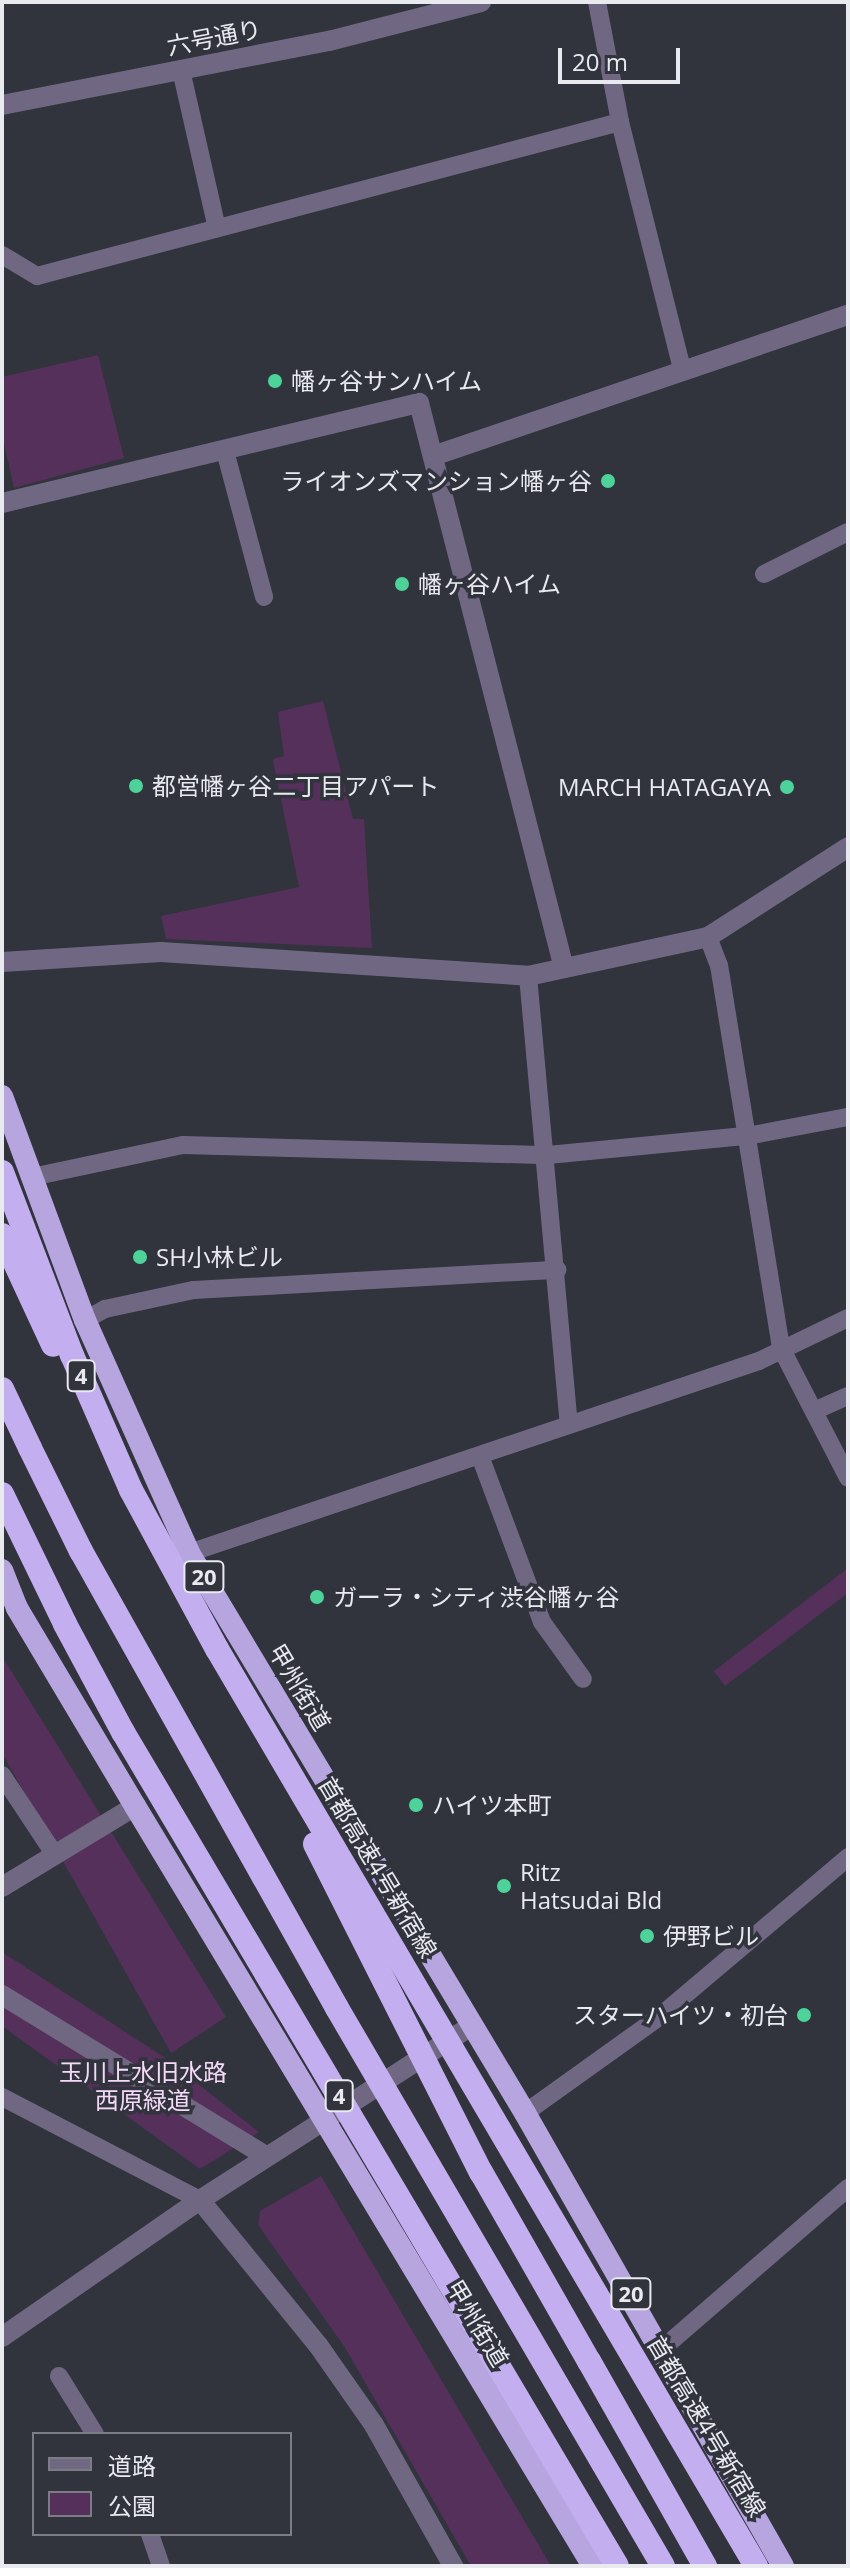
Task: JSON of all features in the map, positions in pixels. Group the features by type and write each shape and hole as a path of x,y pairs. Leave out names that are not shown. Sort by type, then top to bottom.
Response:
{"highway":[{"name":"甲州街道","path":"2,1096 85,1320 189,1553 525,2113 783,2566"},
{"name":"首都高速4号新宿線","path":"2,1172 72,1355 131,1490 217,1649 756,2566"},
{"path":"2,1235 49,1339 131,1490"},
{"path":"2,1389 81,1551 337,2008 663,2566"},
{"name":"4","path":"2,1494 123,1732 617,2566"},
{"name":"甲州街道","path":"2,1570 17,1608 327,2118 593,2566"},
{"path":"217,1649 481,2172 705,2566"}],"street":[{"name":"六号通り","path":"2,105 329,41 481,2"},
{"path":"436,455 848,315"},
{"path":"2,503 419,403 436,455 564,968"},
{"path":"2,962 161,952 528,976 708,937 848,847"},
{"path":"2,1887 135,1806"},
{"path":"2,1995 266,2156"},
{"path":"2,2337 266,2156 471,2026"},
{"path":"200,2200 318,2345 374,2425 453,2566"}],"lane":[{"path":"597,2 620,122 682,369"},
{"path":"181,70 217,228"},
{"path":"2,255 37,276 620,122"},
{"path":"225,451 264,597"},
{"path":"764,574 848,532"},
{"path":"708,937 719,965 781,1348 848,1478"},
{"path":"528,976 548,1155 569,1423"},
{"path":"32,1177 183,1145 548,1155 747,1136 848,1117"},
{"path":"85,1320 105,1309 194,1290 557,1270"},
{"path":"189,1553 211,1541 480,1456 569,1423 759,1361 848,1318"},
{"path":"814,1411 848,1396"},
{"path":"480,1456 542,1622 583,1679"},
{"path":"2,1775 55,1855"},
{"path":"525,2113 659,2017 848,1857"},
{"path":"2,2097 200,2200"},
{"path":"662,2349 848,2188"},
{"path":"59,2376 94,2432"},
{"path":"151,2536 161,2566"}],"green space":[{"path":"98,355 124,458 14,488 2,434 2,377"},
{"path":"323,701 353,819 364,819 372,948 166,939 161,916 299,887 273,759 284,756 278,712"},
{"path":"848,1568 848,1593 725,1686 714,1671"},
{"path":"2,1656 226,2017 171,2053 2,1753"},
{"name":"玉川上水旧水路 西原緑道","path":"2,1952 164,2057 259,2132 200,2169 2,2026"},
{"path":"321,2176 551,2566 471,2566 344,2346 258,2225 260,2211"}],"place":[{"name":"幡ヶ谷サンハイム","path":"275,381"},
{"name":"ライオンズマンション幡ヶ谷","path":"608,481"},
{"name":"幡ヶ谷ハイム","path":"402,584"},
{"name":"都営幡ヶ谷二丁目アパート","path":"136,786"},
{"name":"MARCH HATAGAYA","path":"787,787"},
{"name":"SH小林ビル","path":"140,1257"},
{"name":"ガーラ・シティ渋谷幡ヶ谷","path":"317,1597"},
{"name":"ハイツ本町","path":"416,1805"},
{"name":"Ritz Hatsudai Bld","path":"504,1886"},
{"name":"伊野ビル","path":"647,1936"},
{"name":"スターハイツ・初台","path":"804,2015"}]}
